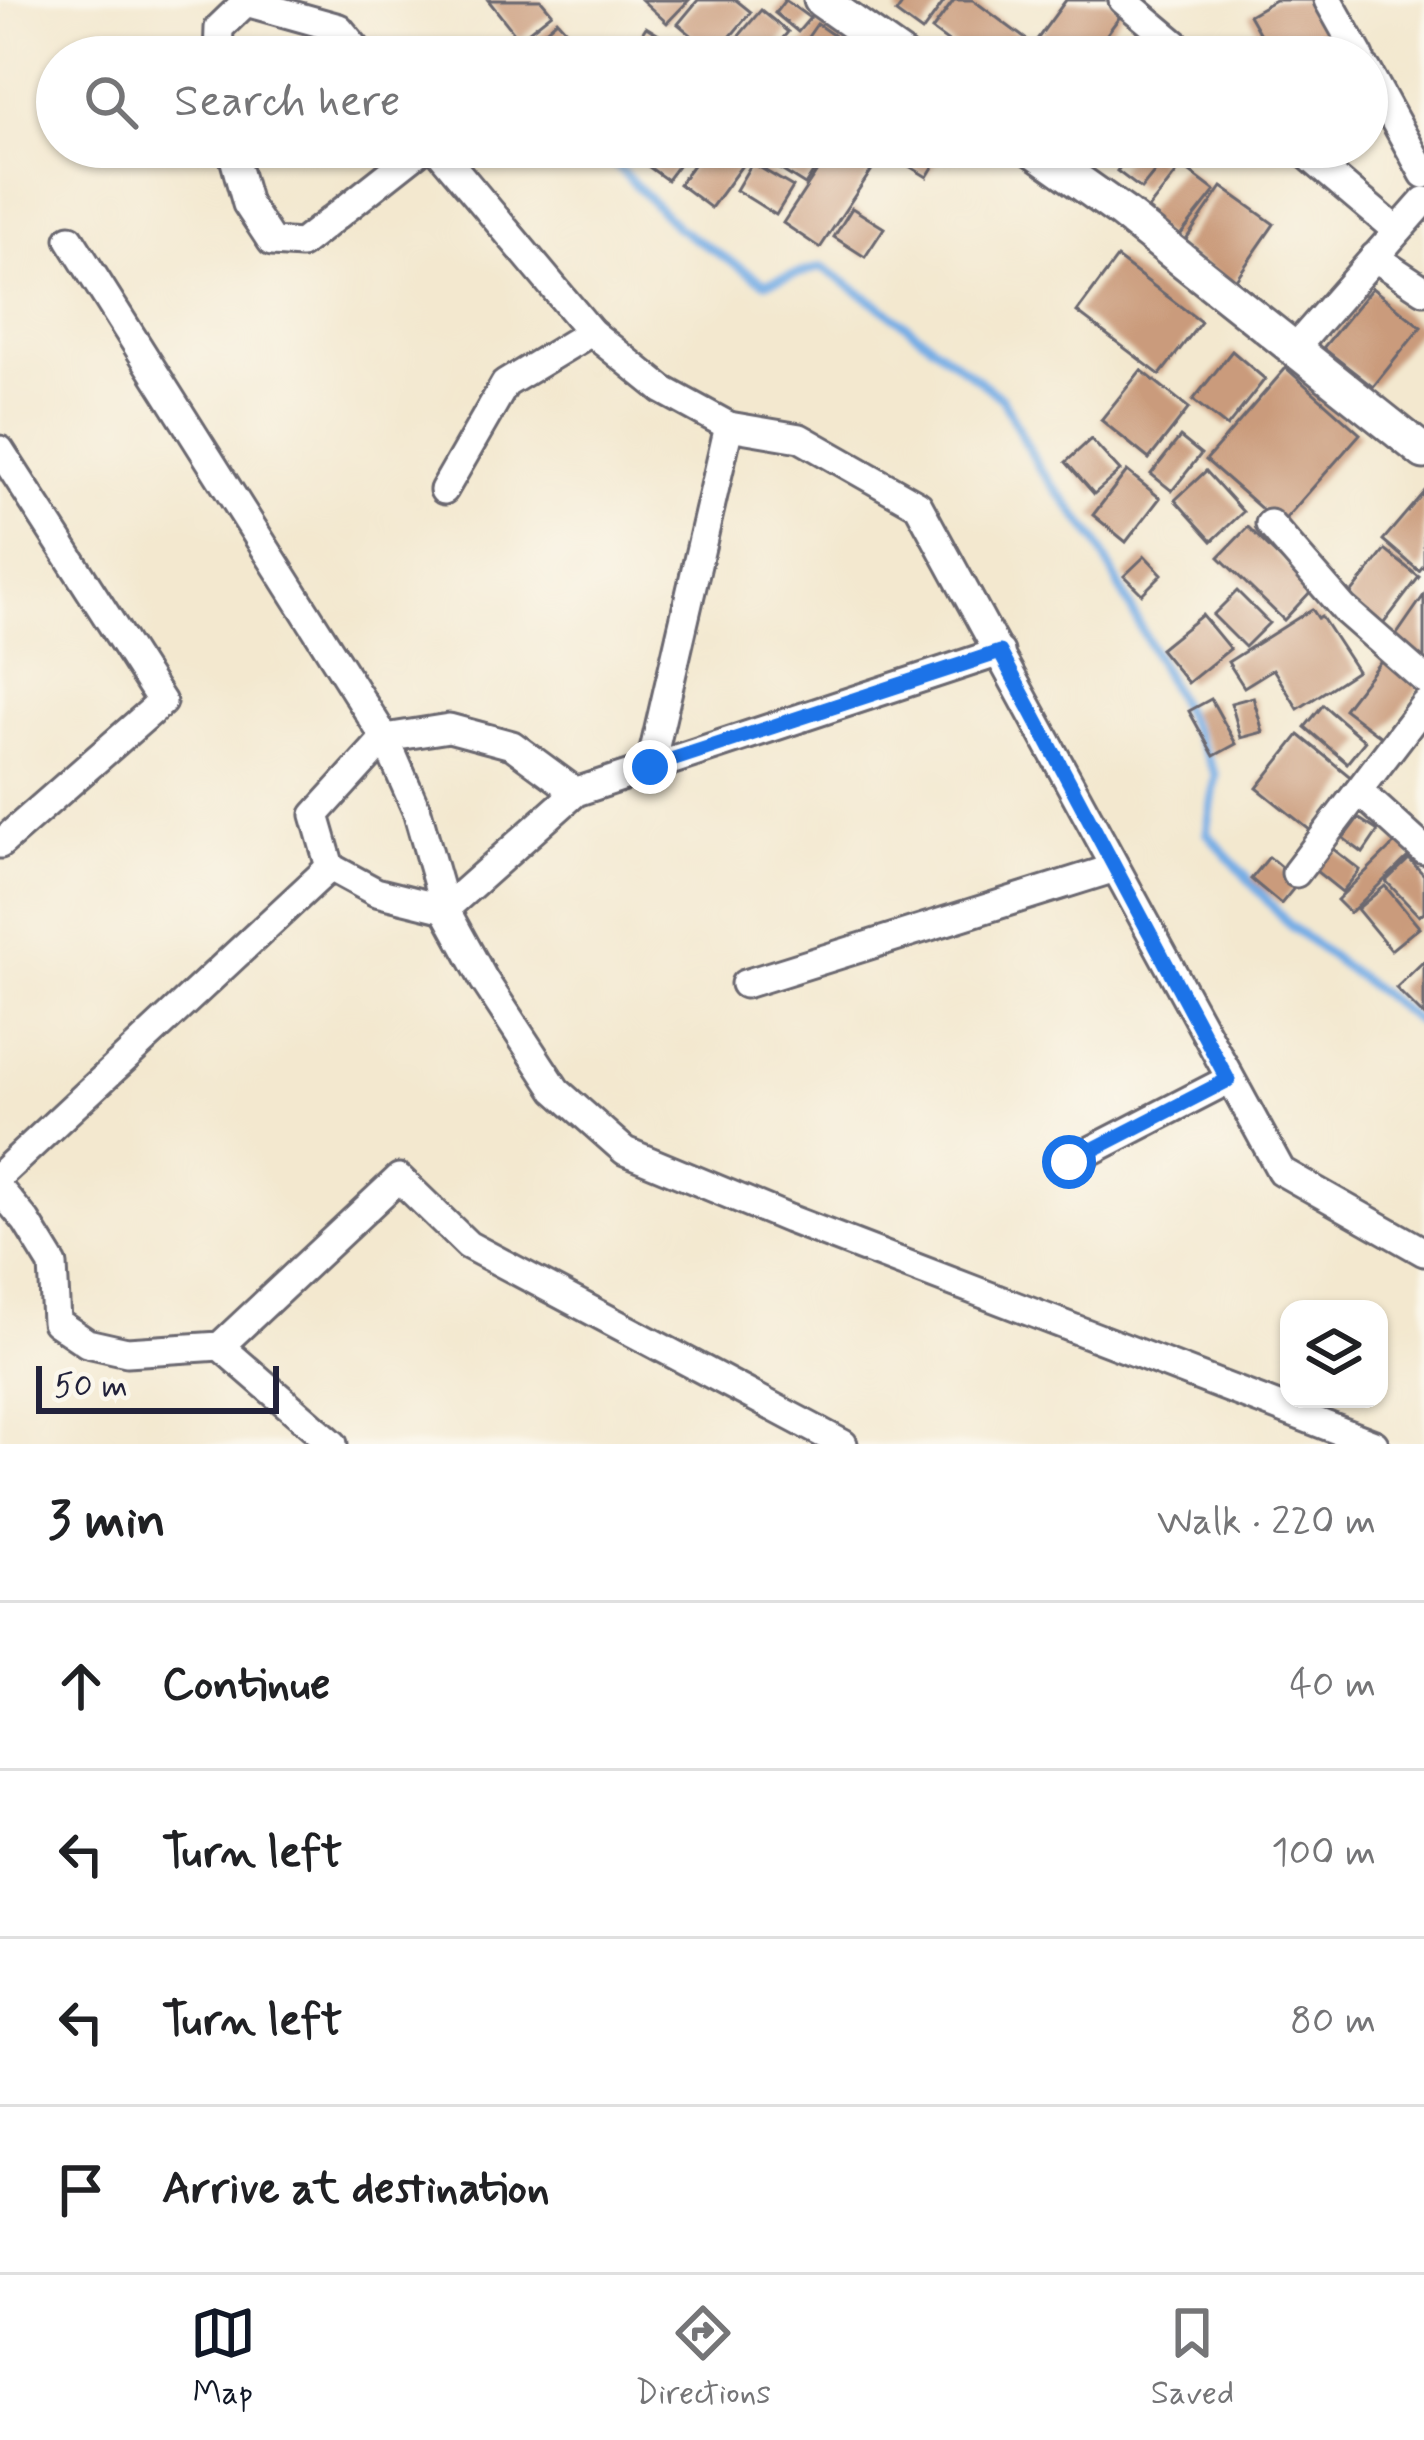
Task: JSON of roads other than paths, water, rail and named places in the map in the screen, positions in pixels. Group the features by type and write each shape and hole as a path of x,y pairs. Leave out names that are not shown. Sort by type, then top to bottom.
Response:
{"street":[{"path":"820,0 872,36"},
{"path":"1123,0 1166,36"},
{"path":"1328,0 1348,36"},
{"path":"219,36 219,28 246,2 339,28 346,36"},
{"path":"1388,109 1424,175"},
{"path":"237,168 247,204 272,242 301,244 397,168"},
{"path":"453,168 590,332 663,390 729,426 800,438 918,505 1281,1171 1424,1252"},
{"path":"1060,168 1424,452"},
{"path":"1323,168 1397,231"},
{"path":"1294,348 1424,201"},
{"path":"70,238 385,737 417,812 445,909 484,980 556,1090 626,1151 789,1219 1374,1444"},
{"path":"1374,257 1424,290"},
{"path":"444,490 505,384 590,332"},
{"path":"650,767 729,426"},
{"path":"0,450 162,702 0,844"},
{"path":"1270,524 1344,609 1424,679"},
{"path":"445,909 576,792 1000,652"},
{"path":"1296,873 1424,705"},
{"path":"445,909 376,892 330,867 315,815 385,737 449,728 512,746 576,792"},
{"path":"1359,790 1424,850"},
{"path":"0,1174 330,867"},
{"path":"745,984 1115,868"},
{"path":"1069,1162 1228,1080"},
{"path":"0,1190 53,1265 56,1322 87,1343 127,1352 220,1346 400,1178 468,1245 843,1444"},
{"path":"220,1346 333,1444"}],"waterway":[{"path":"619,168 678,228 765,283 822,267 1002,398 1039,468 1096,540 1216,775 1207,833 1289,925 1424,1026"}]}
